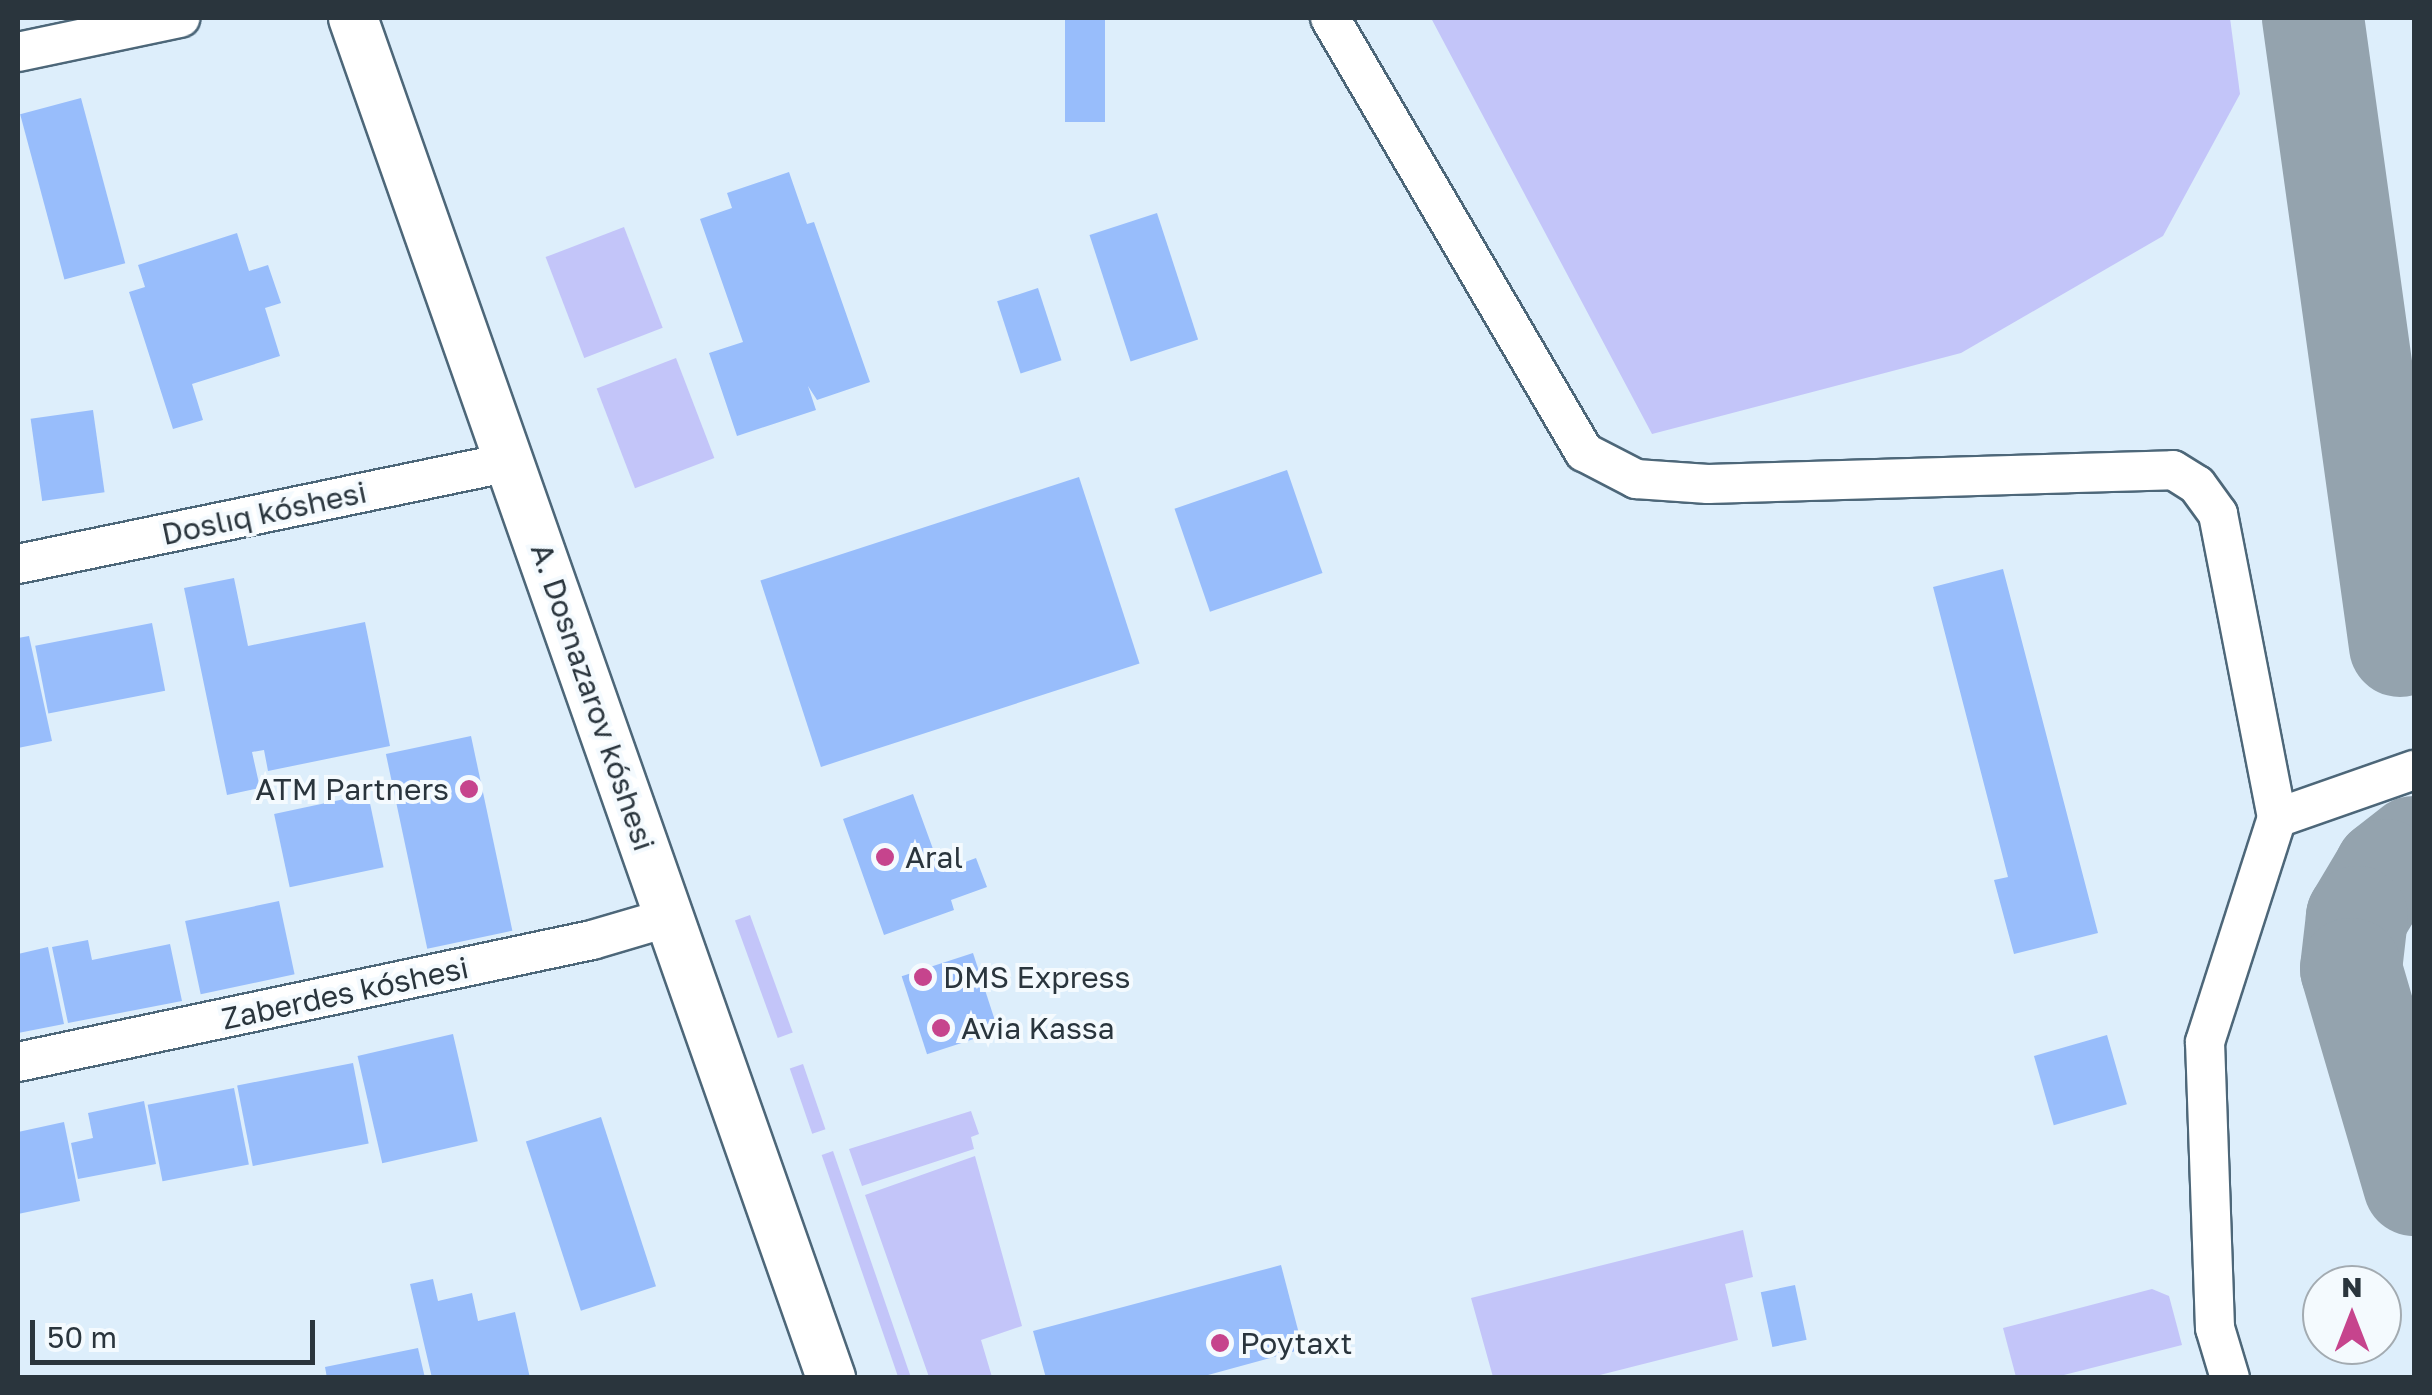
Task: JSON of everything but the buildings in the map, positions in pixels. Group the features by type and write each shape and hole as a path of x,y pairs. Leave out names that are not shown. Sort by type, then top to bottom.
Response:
{"main road":[{"name":"A. Dosnazarov kóshesi","path":"353,18 831,1378"}],"street":[{"path":"18,52 180,18"},
{"path":"1330,18 1584,452 1636,479 1708,484 2173,470 2197,485 2218,514 2277,818 2205,1042 2215,1328 2230,1378"},
{"name":"Doslıq kóshesi","path":"18,564 510,462"},
{"path":"2277,818 2414,770"},
{"name":"Zaberdes kóshesi","path":"18,1062 592,940 670,917"}],"shaded area":[{"path":"1431,18 2230,18 2240,94 2163,236 1961,353 1652,434"},
{"path":"624,227 663,328 584,358 546,257"},
{"path":"676,358 714,458 635,488 597,388"},
{"path":"750,915 793,1032 778,1038 735,920"},
{"path":"803,1064 825,1129 812,1134 790,1069"},
{"path":"971,1111 979,1134 971,1137 974,1149 862,1186 849,1149"},
{"path":"833,1151 911,1378 898,1378 822,1155"},
{"path":"975,1156 1022,1326 981,1340 992,1377 929,1377 865,1195"},
{"path":"1743,1230 1753,1277 1725,1284 1738,1340 1592,1377 1493,1377 1471,1298"},
{"path":"2152,1289 2169,1296 2182,1345 2056,1377 2016,1377 2003,1328"}],"taxiway":[{"path":"2313,18 2400,646"},
{"path":"2414,847 2385,870 2357,917 2351,969 2414,1185"}],"place":[{"name":"ATM Partners","path":"469,789"},
{"name":"Aral","path":"885,857"},
{"name":"DMS Express","path":"923,977"},
{"name":"Avia Kassa","path":"941,1028"},
{"name":"Poytaxt","path":"1220,1343"}]}
